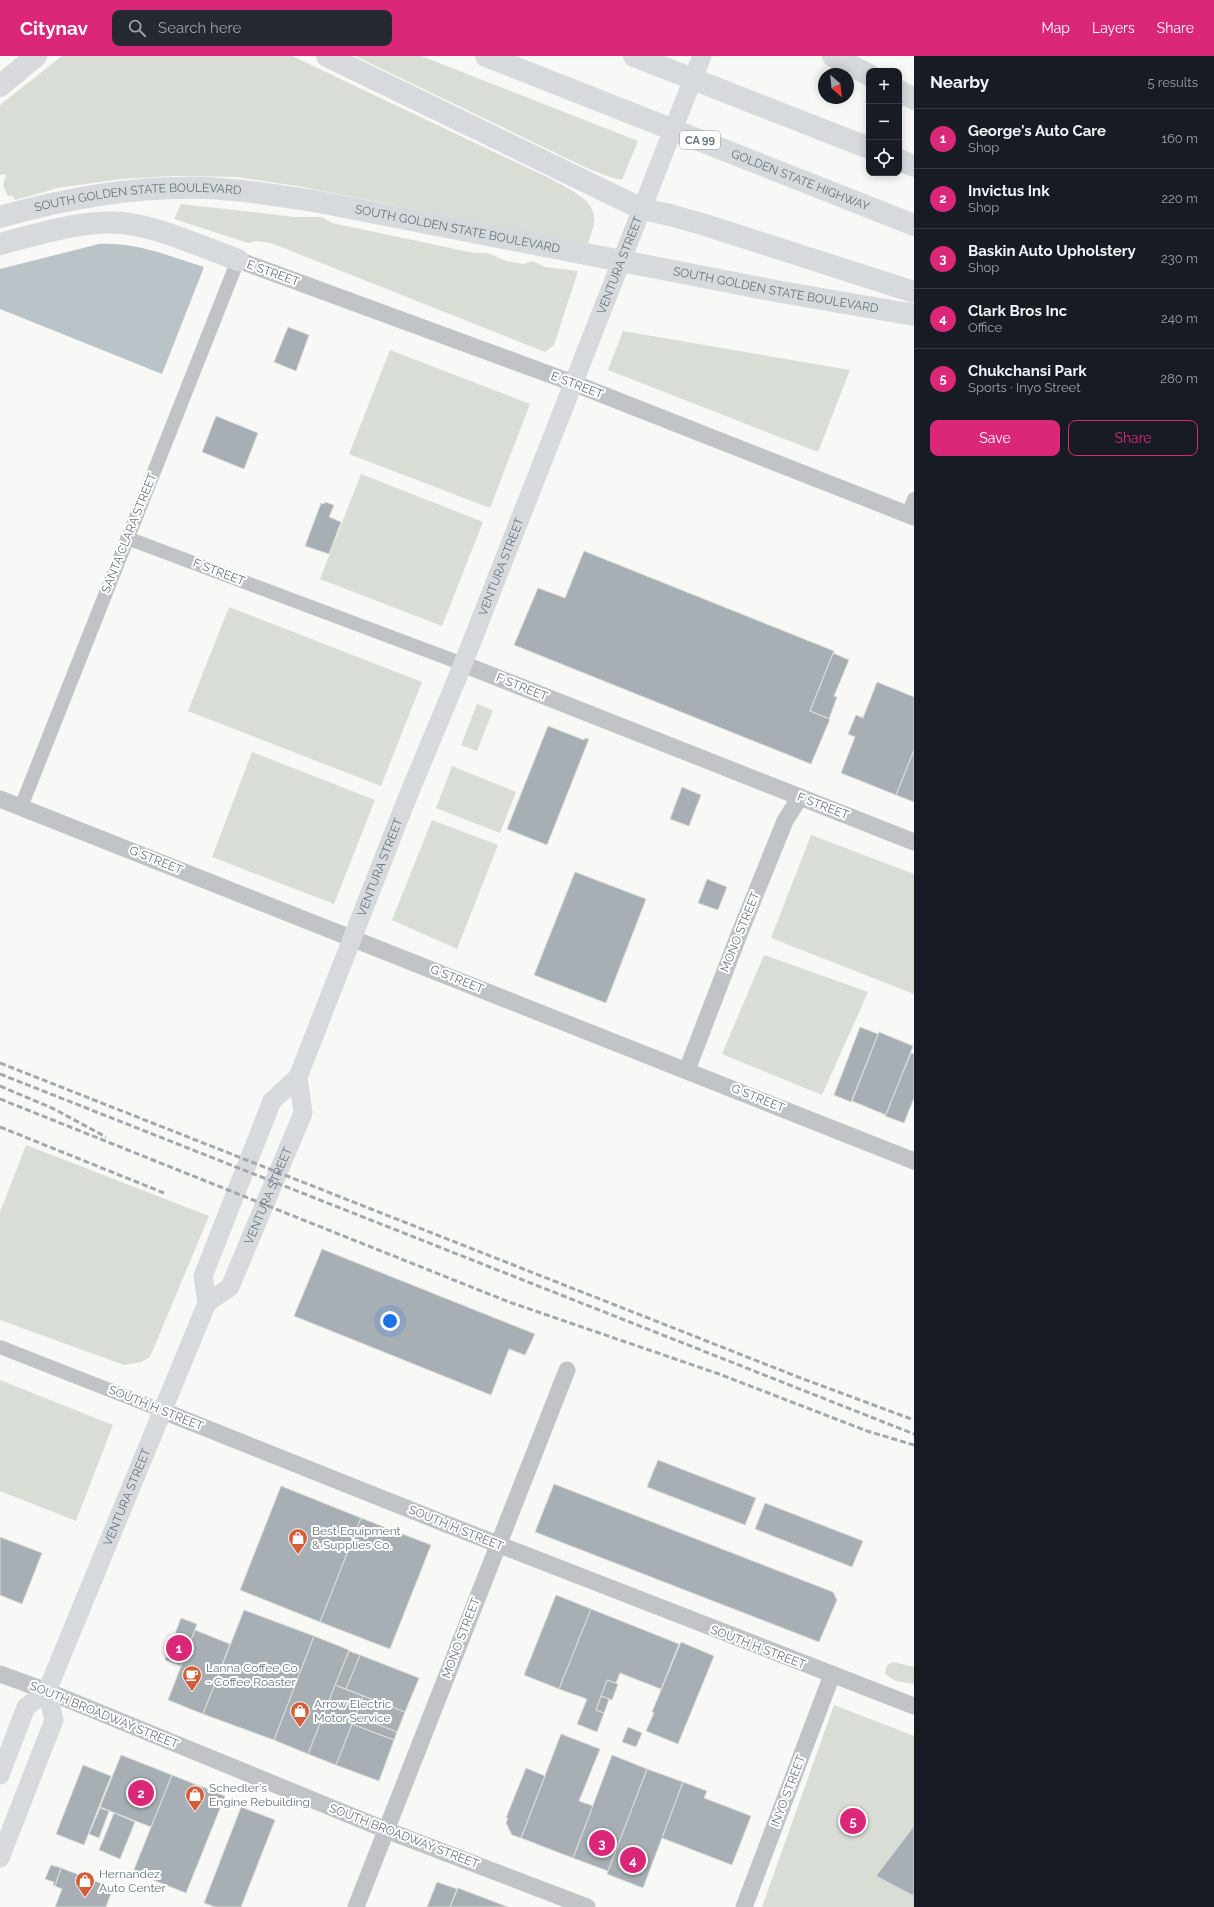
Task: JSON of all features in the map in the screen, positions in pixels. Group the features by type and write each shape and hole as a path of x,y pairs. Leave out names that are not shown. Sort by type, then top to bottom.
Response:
{"highway":[{"path":"0,86 36,56"},
{"path":"327,56 642,209 702,224 914,292"},
{"name":"GOLDEN STATE HIGHWAY","path":"486,56 914,225"},
{"path":"634,56 866,147"},
{"path":"832,56 866,73"},
{"path":"902,93 914,99"},
{"path":"902,161 914,166"},
{"name":"SOUTH GOLDEN STATE BOULEVARD","path":"0,218 69,199 119,192 162,188 199,188 259,193 314,201 773,291 914,315"},
{"path":"0,244 69,227 100,223 123,223 167,234 238,260"}],"main road":[{"name":"VENTURA STREET","path":"47,1691 207,1303 203,1276 272,1101 298,1077 406,801 463,664 604,302 702,56"},
{"name":"VENTURA STREET","path":"207,1303 230,1287 303,1113 298,1077"},
{"path":"0,1775 26,1707 47,1691 54,1720 0,1858"}],"street":[{"name":"E STREET","path":"238,260 573,383 911,516"},
{"name":"SANTA CLARA STREET","path":"21,807 238,260"},
{"path":"911,516 914,499"},
{"name":"F STREET","path":"127,538 463,664 914,842"},
{"name":"MONO STREET","path":"687,1070 740,932 785,821 800,797"},
{"name":"G STREET","path":"0,799 914,1160"},
{"name":"SOUTH H STREET","path":"0,1347 498,1545 832,1676 914,1706"},
{"name":"MONO STREET","path":"356,1907 567,1370"},
{"name":"SOUTH BROADWAY STREET","path":"0,1674 47,1691 386,1830 587,1907"},
{"name":"INYO STREET","path":"744,1907 832,1676"}],"shaded area":[{"path":"62,56 292,56 553,180 573,191 586,201 594,214 594,225 588,244 303,187 237,177 175,176 121,179 58,188 15,200 13,196 8,196 3,186 6,174 0,175 0,105"},
{"path":"355,56 421,56 638,141 622,180 610,177 589,169"},
{"path":"181,204 295,217 322,217 332,223 474,253 488,253 506,261 523,264 533,261 545,267 578,271 554,345 545,352 271,243 256,241 248,243 174,219"},
{"path":"99,244 139,247 204,267 162,374 0,309 0,269"},
{"path":"623,331 850,370 818,452 608,370"},
{"path":"390,350 530,404 490,508 349,454"},
{"path":"361,474 483,522 442,626 320,579"},
{"path":"229,607 422,682 381,786 188,711"},
{"path":"477,704 493,710 477,751 461,745"},
{"path":"252,752 375,800 334,904 212,857"},
{"path":"452,766 516,792 500,833 436,808"},
{"path":"432,820 498,845 457,949 392,920"},
{"path":"811,835 914,874 914,994 771,938"},
{"path":"764,955 868,992 822,1095 722,1054"},
{"path":"26,1145 209,1216 150,1357 141,1362 124,1365 0,1320 0,1212"},
{"path":"0,1380 113,1425 76,1521 0,1491"},
{"path":"893,1662 914,1667 914,1684 896,1681 885,1674 887,1665"},
{"path":"834,1705 914,1736 914,1907 762,1907"}],"building":[{"path":"288,327 309,335 296,371 274,362"},
{"path":"216,416 258,433 244,469 202,452"},
{"path":"325,502 334,505 329,517 341,522 329,554 305,546 321,503 324,504"},
{"path":"584,551 834,651 810,711 830,719 811,764 514,645 538,588 565,598"},
{"path":"833,653 849,660 834,696 837,697 829,719 810,711"},
{"path":"877,682 914,697 914,750 896,795 841,773 855,737 848,734 856,715 863,718"},
{"path":"548,726 584,740 585,738 589,739 547,845 507,829"},
{"path":"914,750 914,802 896,795"},
{"path":"682,787 701,795 689,826 670,819"},
{"path":"575,872 646,899 606,1003 534,975"},
{"path":"707,879 727,887 718,910 698,903"},
{"path":"860,1027 878,1034 851,1102 834,1095"},
{"path":"879,1032 913,1046 886,1115 852,1101"},
{"path":"911,1053 914,1054 914,1098 904,1123 885,1116"},
{"path":"322,1249 535,1334 525,1355 509,1349 491,1395 294,1316"},
{"path":"658,1460 756,1498 745,1525 647,1487"},
{"path":"554,1484 833,1592 837,1600 819,1642 535,1532"},
{"path":"281,1486 361,1518 320,1622 240,1590"},
{"path":"765,1503 863,1541 852,1567 755,1529"},
{"path":"361,1518 431,1545 390,1649 320,1622"},
{"path":"0,1537 42,1553 22,1604 0,1595"},
{"path":"556,1595 591,1609 559,1689 524,1675"},
{"path":"591,1609 679,1644 661,1689 620,1673 616,1683 607,1680 596,1710 604,1713 597,1732 577,1724 587,1699 559,1689"},
{"path":"244,1610 314,1636 274,1740 203,1714"},
{"path":"181,1618 197,1624 181,1666 165,1660"},
{"path":"195,1630 230,1644 203,1714 168,1700"},
{"path":"314,1636 349,1650 308,1754 274,1740"},
{"path":"681,1642 714,1656 678,1744 646,1731 654,1713 652,1712"},
{"path":"349,1651 360,1655 346,1689 335,1685"},
{"path":"360,1655 419,1678 405,1712 346,1689"},
{"path":"607,1680 618,1684 612,1700 601,1696"},
{"path":"335,1685 363,1696 336,1765 308,1754"},
{"path":"363,1696 405,1712 397,1732 356,1716"},
{"path":"601,1696 609,1699 604,1713 596,1710"},
{"path":"356,1716 397,1732 394,1740 352,1724"},
{"path":"352,1724 394,1740 379,1781 336,1765"},
{"path":"628,1727 642,1733 636,1747 622,1742"},
{"path":"561,1734 600,1749 579,1801 593,1806 573,1858 521,1838"},
{"path":"121,1755 172,1775 151,1827 100,1807"},
{"path":"612,1755 647,1769 608,1871 573,1858"},
{"path":"83,1765 111,1776 84,1845 56,1834"},
{"path":"526,1768 545,1776 521,1838 512,1835 506,1823 508,1818 506,1818"},
{"path":"647,1769 683,1782 643,1888 607,1874"},
{"path":"172,1775 225,1796 186,1893 133,1872"},
{"path":"683,1782 707,1791 704,1798 751,1816 732,1865 662,1838"},
{"path":"241,1807 275,1820 241,1907 215,1907 204,1903"},
{"path":"100,1808 109,1811 99,1838 89,1834"},
{"path":"114,1813 135,1822 120,1859 99,1850"},
{"path":"914,1826 914,1896 876,1876"},
{"path":"51,1865 61,1868 55,1886 53,1885 54,1882 45,1879"},
{"path":"61,1868 113,1888 106,1907 55,1907 62,1889 55,1886"},
{"path":"437,1882 457,1889 450,1907 427,1907"},
{"path":"458,1888 508,1907 450,1907"}],"railway":[{"path":"0,1063 798,1377 914,1420"},
{"path":"0,1074 914,1434"},
{"path":"0,1086 54,1109 106,1137"},
{"path":"0,1099 509,1302 719,1374 867,1431 914,1445"},
{"path":"0,1127 164,1193"}],"place":[{"name":"Best Equipment & Supplies Co.","path":"298,1555"},
{"name":"George's Auto Care","path":"179,1648"},
{"name":"Lanna Coffee Co - Coffee Roaster","path":"192,1692"},
{"name":"Arrow Electric Motor Service","path":"300,1728"},
{"name":"Invictus Ink","path":"141,1793"},
{"name":"Schedler's Engine Rebuilding","path":"195,1812"},
{"name":"Chukchansi Park","path":"853,1821"},
{"name":"Baskin Auto Upholstery","path":"602,1843"},
{"name":"Clark Bros Inc","path":"633,1860"},
{"name":"Hernandez Auto Center","path":"85,1898"}]}
